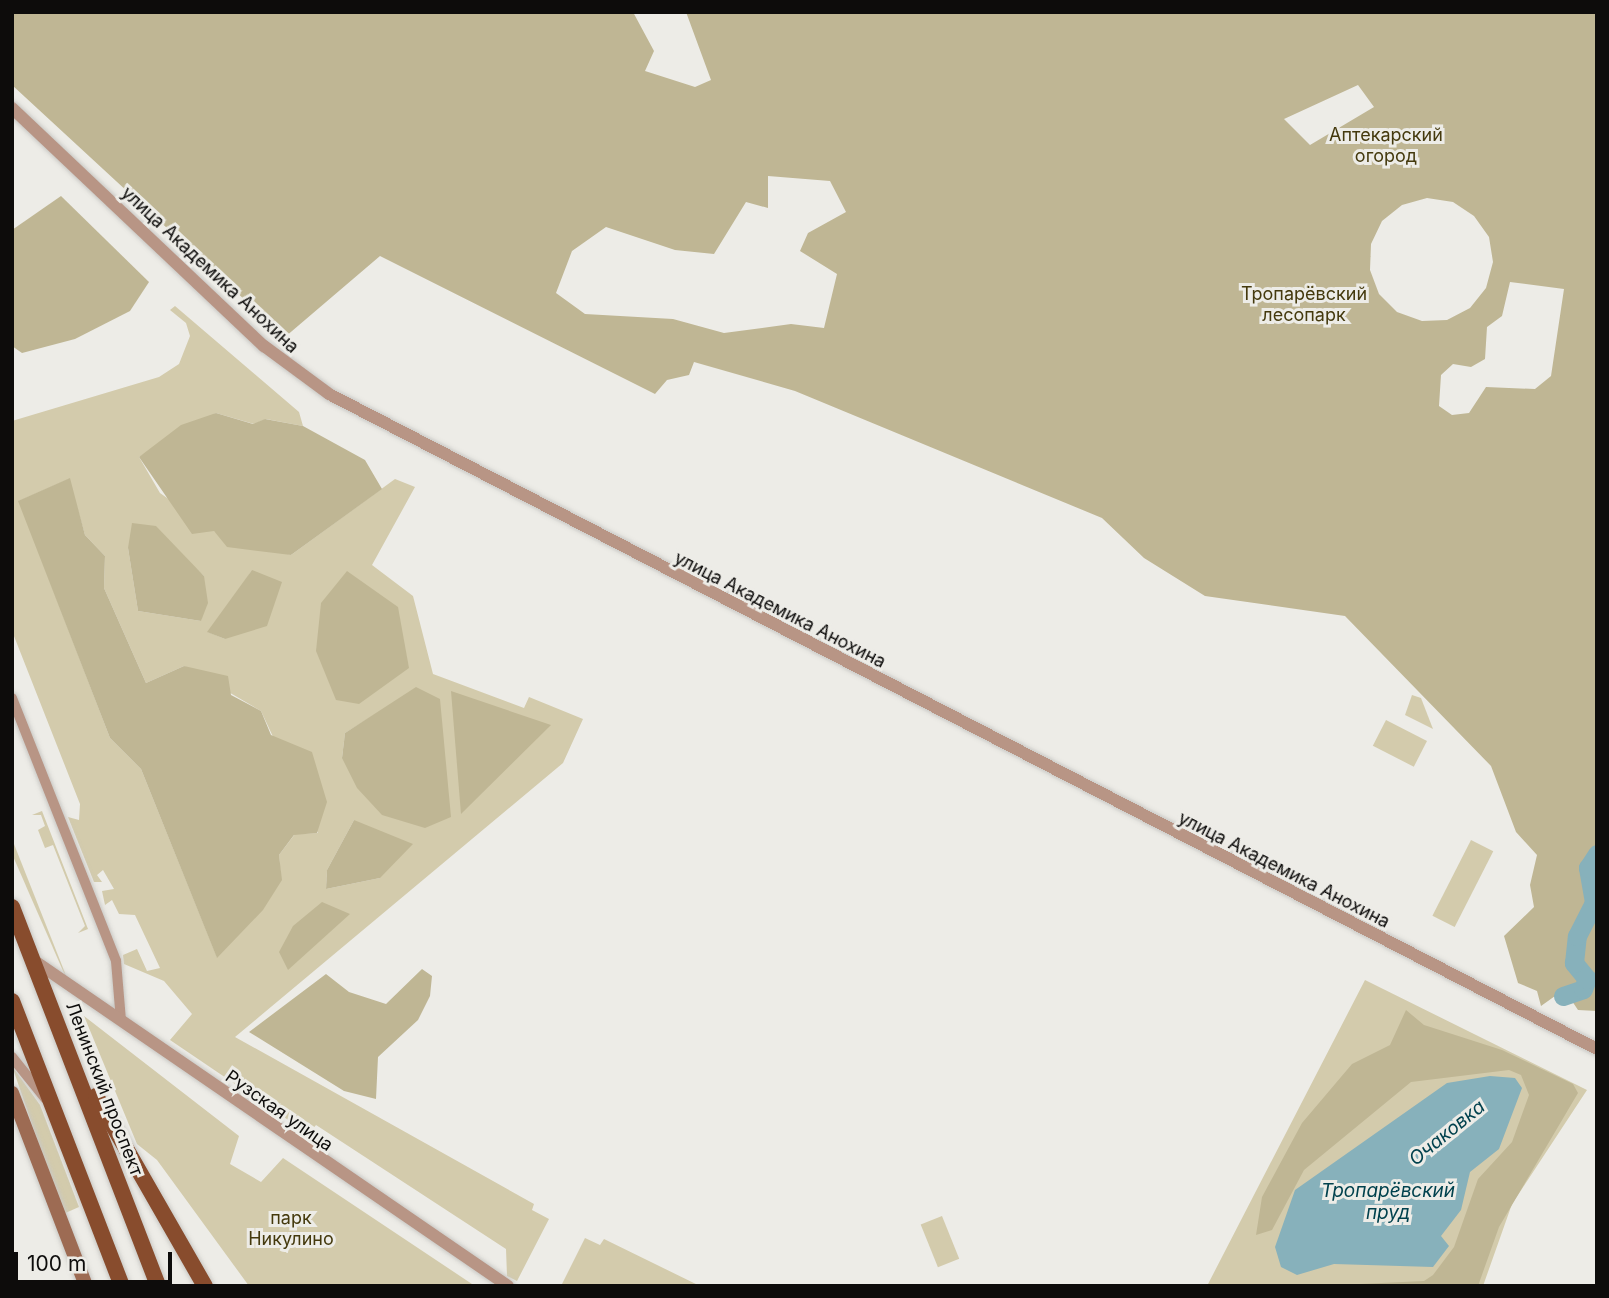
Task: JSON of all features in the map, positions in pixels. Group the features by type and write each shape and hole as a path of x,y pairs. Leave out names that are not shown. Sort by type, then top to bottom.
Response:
{"main road":[{"name":"Ленинский проспект","path":"12,906 158,1286"},
{"path":"12,1001 122,1286"},
{"path":"65,1039 205,1286"},
{"path":"12,1093 86,1286"}],"street":[{"name":"улица Академика Анохина","path":"12,108 264,346 330,394 1597,1049"},
{"path":"12,698 116,961 121,1022"},
{"name":"Рузская улица","path":"33,960 508,1286"},
{"path":"12,1057 54,1110"}],"green space":[{"name":"Тропарёвский лесопарк","path":"12,12 633,12 654,51 645,71 695,87 711,80 686,12 1597,12 1597,1011 1578,1010 1570,998 1555,996 1541,1006 1537,991 1518,983 1504,936 1534,907 1530,885 1537,855 1516,832 1491,766 1345,616 1205,596 1144,558 1102,518 795,391 694,362 689,375 667,380 655,394 380,256 285,337 12,85","holes":["1358,85 1374,107 1310,145 1284,119","768,176 830,181 846,212 808,233 800,251 837,274 824,328 791,324 724,333 673,319 585,314 556,293 572,251 606,227 675,250 714,254 746,202 768,208","1427,198 1453,202 1474,216 1489,237 1493,262 1486,288 1470,308 1447,320 1422,321 1397,312 1379,294 1370,270 1371,244 1382,221 1402,205","1510,282 1564,289 1551,376 1535,389 1486,387 1469,413 1452,415 1439,406 1441,375 1453,364 1471,367 1485,359 1487,327 1502,316"]},
{"path":"61,196 149,282 130,311 75,339 22,353 12,346 12,230"},
{"path":"175,306 299,412 303,426 266,419 254,424 216,413 139,457 160,493 214,531 291,555 395,479 415,487 372,565 413,596 433,674 524,708 529,697 583,719 563,763 235,1037 534,1204 532,1210 549,1219 517,1281 507,1276 506,1249 316,1125 309,1134 170,1040 192,1014 164,981 124,964 123,955 137,949 147,971 160,968 135,915 119,914 112,900 105,905 102,891 114,889 103,870 97,875 102,882 94,882 68,817 79,820 80,804 12,631 12,421 159,377 179,364 190,336 186,323 170,310","holes":["69,479 85,535 105,556 104,588 146,683 184,666 261,711 318,833 295,834 279,855 281,880 263,909 217,957 141,769 110,738 19,501","128,548 178,552 204,576 201,621 138,611","252,570 225,639 208,632","403,697 342,758 345,733","354,820 380,878 326,889 327,870"]},
{"path":"216,413 253,424 265,419 303,426 365,460 382,489 291,555 227,547 214,531 192,534 139,457 181,425"},
{"path":"70,478 85,535 105,556 104,588 146,683 184,666 228,676 231,695 261,711 271,735 312,752 327,802 317,833 294,835 279,855 282,880 263,910 217,958 141,769 110,738 18,501"},
{"path":"132,523 156,526 204,576 208,603 201,621 138,611 128,548"},
{"path":"252,570 282,582 267,626 225,639 207,632"},
{"path":"347,571 398,607 409,668 359,704 336,700 316,651 321,603"},
{"path":"416,687 440,699 451,817 425,828 382,815 357,788 342,758 345,733"},
{"path":"451,691 551,725 461,814"},
{"path":"1412,695 1421,698 1433,729 1405,715"},
{"path":"1386,720 1427,741 1414,767 1373,746"},
{"path":"42,811 88,929 78,933 85,926 53,845 45,848 38,830 45,826 41,815 32,815"},
{"path":"354,820 413,844 380,878 326,889 327,870"},
{"path":"12,839 67,978 67,980 12,854"},
{"path":"1471,840 1493,851 1455,927 1432,916"},
{"path":"322,902 350,914 288,970 279,952 293,926"},
{"path":"422,969 432,976 430,996 418,1020 378,1057 376,1099 344,1091 249,1032 326,974 349,992 386,1004"},
{"path":"1365,980 1587,1090 1512,1204 1483,1286 1207,1286"},
{"path":"1406,1010 1424,1025 1502,1050 1573,1084 1578,1093 1499,1227 1478,1286 1317,1286 1424,1281 1433,1275 1454,1247 1478,1179 1512,1142 1529,1095 1521,1075 1509,1070 1411,1082 1304,1170 1272,1230 1256,1235 1262,1197 1302,1123 1352,1064 1390,1045"},
{"name":"парк Никулино","path":"84,1016 239,1136 230,1164 261,1182 283,1158 475,1286 249,1286 157,1160 137,1144"},
{"path":"12,1066 40,1105 79,1207 63,1214"},
{"path":"942,1216 959,1259 938,1267 921,1225"},
{"path":"585,1238 600,1245 604,1239 700,1286 561,1286"}],"water":[{"name":"Тропарёвский пруд","path":"1490,1076 1515,1078 1522,1088 1499,1149 1470,1172 1461,1210 1441,1236 1449,1246 1433,1267 1334,1264 1297,1275 1281,1267 1275,1247 1295,1190 1447,1083"}],"waterway":[{"name":"Очаковка","path":"1563,996 1583,989 1587,979 1574,963 1577,936 1594,902 1588,868 1597,854"}],"park label":[{"name":"Аптекарский огород","path":"1386,146"}]}
